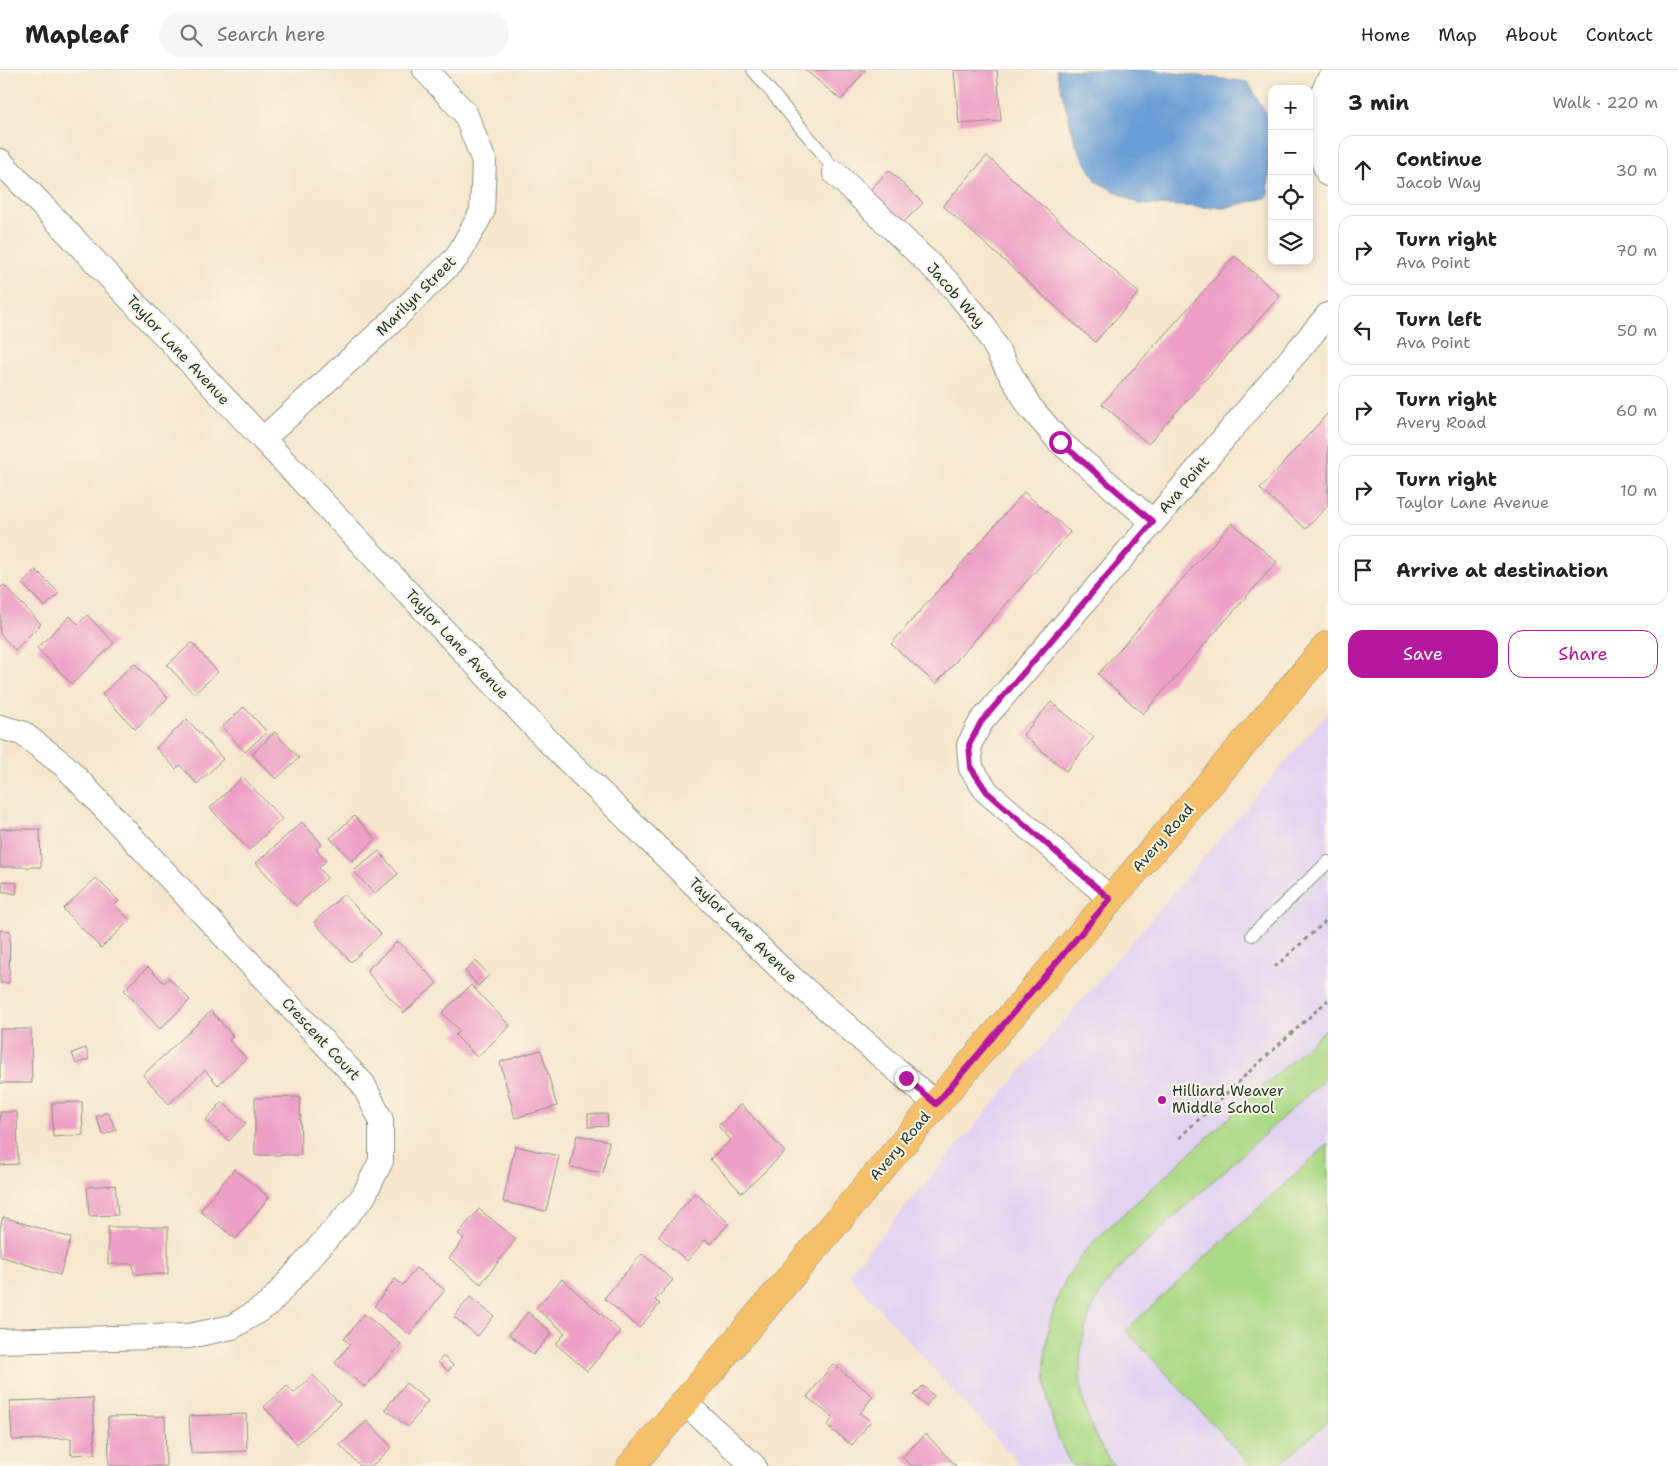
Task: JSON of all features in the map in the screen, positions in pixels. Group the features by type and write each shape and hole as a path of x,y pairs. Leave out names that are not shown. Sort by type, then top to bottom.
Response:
{"main road":[{"name":"Avery Road","path":"631,1466 1110,899 1328,646"}],"street":[{"name":"Marilyn Street","path":"263,439 388,325 457,257 482,212 484,161 465,114 425,70"},
{"path":"1328,81 1322,93 1318,118 1319,148 1328,174"},
{"name":"Taylor Lane Avenue","path":"0,161 553,746 778,966 936,1104"},
{"name":"Jacob Way","path":"835,173 951,285 983,324 1030,407 1060,442 1153,522"},
{"name":"Ava Point","path":"1110,899 987,792 971,768 969,745 981,722 1328,315"},
{"name":"Crescent Court","path":"0,727 22,733 65,766 364,1084 381,1120 381,1161 364,1197 269,1304 232,1327 189,1336 0,1340"},
{"path":"685,1403 754,1466"}],"lane":[{"name":"Jacob Way","path":"753,70 822,154 835,173"},
{"path":"1252,935 1328,862"}],"path":[{"path":"1275,967 1328,919"},
{"path":"1179,1138 1328,1000"}],"shaded area":[{"name":"Hilliard Weaver Middle School","path":"1328,712 1328,1466 1021,1466 848,1274"}],"green space":[{"path":"1328,1027 1328,1076 1129,1258 1100,1294 1090,1315 1083,1337 1080,1359 1081,1382 1084,1405 1091,1426 1101,1447 1114,1466 1072,1466 1061,1444 1053,1421 1045,1372 1046,1347 1050,1323 1057,1299 1068,1276 1095,1240"},
{"path":"1328,1144 1328,1421 1279,1466 1251,1466 1126,1330"}],"water":[{"path":"1056,70 1150,70 1248,82 1268,117 1268,197 1225,208 1139,204 1097,182 1076,145"}],"building":[{"path":"805,70 866,70 841,100"},
{"path":"954,70 997,70 1001,121 959,124"},
{"path":"987,156 1139,293 1095,342 943,206"},
{"path":"889,170 923,203 902,224 868,192"},
{"path":"1235,256 1280,296 1148,444 1102,404"},
{"path":"1328,413 1328,505 1306,529 1260,489"},
{"path":"1024,492 1070,532 936,684 891,644"},
{"path":"1232,523 1277,562 1143,714 1098,674"},
{"path":"36,570 59,593 45,607 22,584"},
{"path":"4,585 41,624 15,650 0,634 0,588"},
{"path":"87,615 114,643 72,684 37,648 70,616 78,624"},
{"path":"192,643 218,672 194,694 167,665"},
{"path":"134,663 168,698 135,729 102,694"},
{"path":"1051,702 1094,737 1066,771 1023,735"},
{"path":"244,707 267,732 245,752 222,727"},
{"path":"187,719 223,759 197,784 180,765 176,769 156,748"},
{"path":"275,732 299,758 276,779 252,754"},
{"path":"243,777 282,819 249,850 210,808"},
{"path":"354,816 376,839 352,861 330,838"},
{"path":"302,822 322,844 316,849 326,860 319,868 327,878 296,906 256,863"},
{"path":"0,829 40,829 41,867 0,867"},
{"path":"379,851 398,874 374,894 354,871"},
{"path":"96,878 119,901 115,905 130,920 101,948 63,909"},
{"path":"3,881 17,883 16,894 2,891"},
{"path":"344,894 381,934 351,962 314,922"},
{"path":"0,930 10,931 9,983 0,983"},
{"path":"398,941 437,983 404,1013 366,971"},
{"path":"476,961 489,975 478,986 465,971"},
{"path":"148,967 164,983 169,978 190,1000 160,1029 124,990"},
{"path":"471,985 510,1026 477,1057 455,1035 460,1031 442,1013"},
{"path":"211,1011 233,1036 229,1040 246,1058 218,1085 205,1070 169,1104 143,1075"},
{"path":"0,1029 31,1029 32,1083 0,1083"},
{"path":"86,1048 89,1059 76,1064 72,1053"},
{"path":"541,1050 557,1106 515,1118 500,1062"},
{"path":"300,1097 301,1155 255,1155 255,1098"},
{"path":"82,1102 83,1135 53,1137 52,1103"},
{"path":"222,1102 246,1123 229,1141 206,1120"},
{"path":"741,1104 785,1152 742,1193 710,1159 731,1140 718,1126"},
{"path":"0,1112 17,1112 18,1164 0,1165"},
{"path":"108,1112 116,1130 103,1135 96,1117"},
{"path":"588,1114 607,1114 608,1126 588,1127"},
{"path":"577,1135 609,1141 603,1173 570,1167"},
{"path":"515,1146 559,1156 546,1211 503,1202"},
{"path":"234,1169 269,1197 236,1239 200,1211"},
{"path":"115,1185 118,1215 89,1216 87,1187"},
{"path":"695,1193 729,1223 711,1244 705,1240 687,1261 658,1236"},
{"path":"479,1209 516,1239 481,1284 449,1258 464,1239 458,1234"},
{"path":"3,1217 71,1238 60,1275 0,1256 0,1228"},
{"path":"108,1227 168,1227 168,1274 134,1274 133,1264 108,1264"},
{"path":"642,1254 673,1280 655,1300 660,1304 639,1328 604,1298"},
{"path":"416,1268 445,1290 410,1335 374,1306 395,1279 403,1285"},
{"path":"562,1279 621,1332 587,1371 556,1344 565,1333 536,1308"},
{"path":"470,1297 494,1316 478,1336 454,1317"},
{"path":"528,1312 552,1333 533,1355 509,1334"},
{"path":"364,1314 401,1344 365,1387 335,1363 350,1344 344,1339"},
{"path":"443,1356 453,1365 448,1371 438,1362"},
{"path":"833,1364 873,1396 860,1413 871,1421 852,1445 827,1426 833,1418 807,1397"},
{"path":"313,1375 340,1404 297,1444 264,1407 287,1386 294,1393"},
{"path":"406,1383 428,1401 408,1427 385,1409"},
{"path":"923,1386 934,1396 926,1406 914,1395"},
{"path":"93,1398 95,1454 71,1455 71,1438 12,1440 10,1401"},
{"path":"246,1414 247,1451 191,1453 189,1416"},
{"path":"165,1416 166,1466 109,1466 108,1417"},
{"path":"367,1421 392,1447 372,1466 360,1466 340,1445"},
{"path":"926,1434 956,1466 911,1466 902,1457"}],"place":[{"name":"Hilliard Weaver Middle School","path":"1162,1100"}],"route":[{"path":"906,1078 936,1104 1110,899 987,792 971,768 969,745 981,722 1153,522 1060,442"}]}
